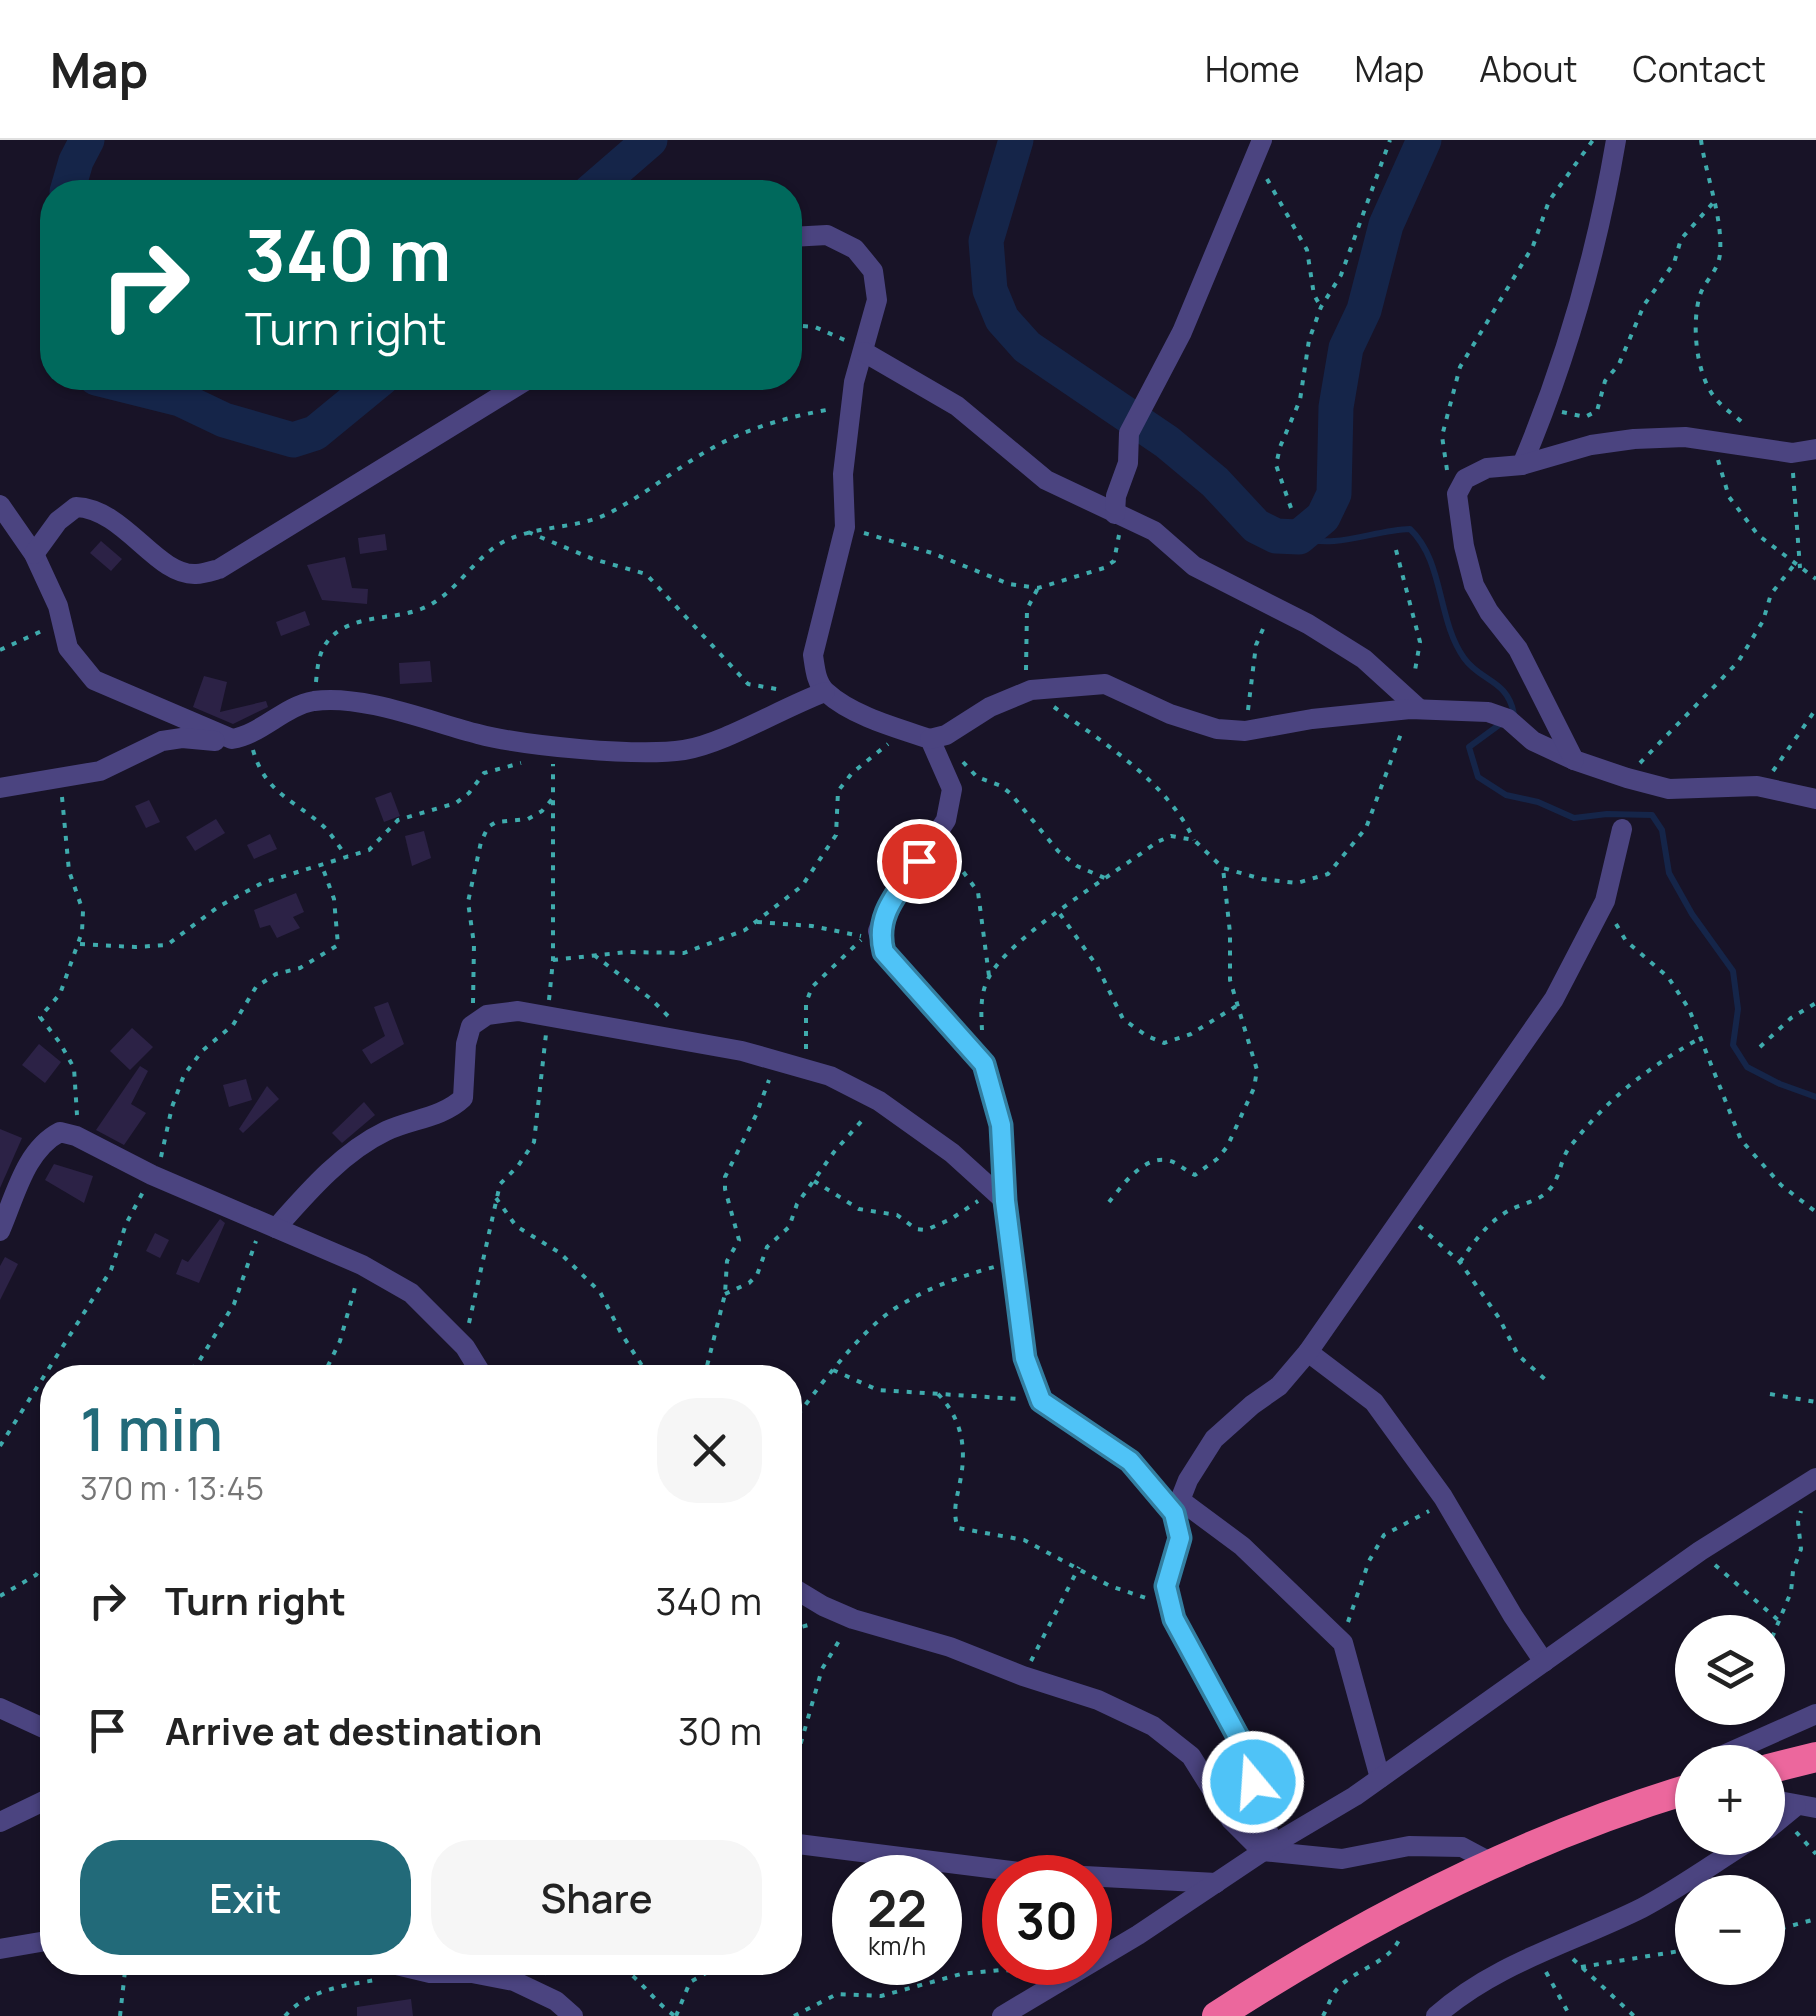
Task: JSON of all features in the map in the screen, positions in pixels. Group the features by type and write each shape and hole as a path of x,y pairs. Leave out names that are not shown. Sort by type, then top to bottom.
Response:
{"highway":[{"path":"1785,1765 1816,1757"},
{"path":"1217,2016 1357,1930 1492,1863 1675,1793"}],"street":[{"path":"1522,465 1546,408 1602,222 1616,140"},
{"path":"1118,515 1116,496 1128,462 1129,433 1182,332 1259,149"},
{"path":"802,236 827,235 855,248 873,271 877,300 851,406 843,474 846,527 813,655 818,694"},
{"path":"864,352 956,406 1046,480 1154,531 1194,566 1308,624 1364,659 1413,706"},
{"path":"34,554 58,521 76,507 92,508 119,524 175,570 194,574 219,569 510,390"},
{"path":"1574,760 1518,649 1474,585 1457,494 1465,479 1487,468 1522,465 1619,441 1685,437 1783,452 1816,449"},
{"path":"0,505 34,554 58,606 68,648 94,680 240,738"},
{"path":"0,788 100,771 162,741 240,738 314,702 335,701 418,715 480,735 633,751 684,750 722,738 818,694 873,720 938,737 990,707 1030,690 1105,684 1170,714 1217,729 1245,730 1413,706 1488,712 1508,720 1533,741 1574,760 1669,789 1757,786 1816,799"},
{"path":"938,737 952,789 946,820 884,914 878,930 884,952 984,1064 1001,1125 997,1194 1013,1262 1025,1358 1041,1401 1130,1461 1177,1506 1242,1546 1343,1644 1380,1778"},
{"path":"1268,1848 1243,1746 1174,1619 1166,1586 1180,1538 1177,1506 1214,1439 1279,1386 1308,1352 1554,999 1606,901 1622,829"},
{"path":"270,1226 320,1178 384,1132 454,1108 463,1098 471,1026 487,1015 518,1011 686,1042 830,1076 879,1101 952,1153 997,1194"},
{"path":"0,1231 33,1156 48,1138 60,1132 76,1136 152,1176 362,1265 411,1293 465,1348 476,1365"},
{"path":"1308,1352 1374,1402 1443,1497 1544,1662"},
{"path":"1112,1949 1380,1778 1700,1551 1816,1478"},
{"path":"802,1593 853,1618 950,1647 1098,1700 1153,1726 1190,1756 1232,1820 1268,1848 1342,1860 1410,1846 1462,1847 1492,1863"},
{"path":"0,1708 40,1726"},
{"path":"1746,1745 1816,1714"},
{"path":"1633,1806 1675,1779"},
{"path":"0,1822 40,1802"},
{"path":"802,1844 1028,1872 1216,1883"},
{"path":"1436,2016 1459,1996 1536,1954 1642,1908 1727,1855"},
{"path":"0,1949 40,1942"},
{"path":"482,1975 514,1981 556,2001 573,2016"},
{"path":"1002,2016 1054,1985"}],"path":[{"path":"1292,508 1276,465 1288,423 1300,400 1309,340 1321,307 1341,275 1390,140"},
{"path":"1457,494 1446,467 1442,436 1460,368 1533,246 1548,201 1592,140"},
{"path":"1701,140 1720,238 1720,260 1702,289 1696,309 1704,379 1714,398 1783,452 1800,570"},
{"path":"1259,149 1306,250 1314,295 1321,307"},
{"path":"1546,408 1586,418 1597,411 1605,381 1619,364 1644,305 1674,263 1681,239 1713,203"},
{"path":"802,326 835,333 864,352"},
{"path":"314,702 318,652 339,631 368,618 420,610 444,596 499,544 528,532 591,521 612,512 729,440 793,416 851,406"},
{"path":"1712,441 1729,496 1758,535 1816,579"},
{"path":"846,527 932,553 1009,584 1038,588 1104,568 1114,560 1118,515"},
{"path":"528,532 593,559 646,574 748,684 818,694"},
{"path":"1038,588 1027,609 1026,671 1030,690 1132,766 1163,795 1186,822 1194,840 1223,868 1296,884 1328,874 1366,828 1413,706 1420,642 1396,550"},
{"path":"1628,778 1738,662 1763,621 1770,594 1794,565"},
{"path":"1245,730 1256,645 1272,608"},
{"path":"0,650 62,622"},
{"path":"1757,786 1774,770 1816,709"},
{"path":"553,960 684,953 745,930 802,886 836,835 838,791 852,773 876,757 902,730"},
{"path":"938,737 977,778 1012,794 1058,851 1077,866 1107,879"},
{"path":"240,738 272,785 291,805 322,825 348,859"},
{"path":"465,1348 500,1184 534,1142 553,960 553,744"},
{"path":"80,944 135,948 168,945 218,907 262,883 369,850 398,820 456,803 484,773 526,763"},
{"path":"60,777 69,871 83,910 80,944 60,994 40,1016 74,1068 78,1095 76,1136"},
{"path":"471,1026 474,944 468,902 481,842 488,827 496,822 528,818 542,811 554,797"},
{"path":"937,834 978,892 989,976 980,1008 984,1064"},
{"path":"989,976 1009,952 1157,842 1171,836 1194,840"},
{"path":"52,1365 112,1270 126,1224 165,1150 172,1107 184,1076 202,1051 233,1026 256,987 276,974 300,968 338,945 334,899 322,866"},
{"path":"1108,1202 1148,1162 1164,1159 1194,1176 1217,1159 1227,1147 1254,1088 1257,1070 1230,980 1223,868"},
{"path":"1606,901 1626,942 1668,977 1689,1010 1741,1140 1781,1185 1816,1212"},
{"path":"1059,913 1097,966 1123,1019 1147,1036 1164,1044 1238,1006"},
{"path":"757,922 812,926 864,937 812,988 806,1002 806,1069"},
{"path":"594,955 651,999 672,1020 686,1042"},
{"path":"1760,1047 1791,1018 1816,1003"},
{"path":"1460,1262 1480,1234 1505,1212 1546,1194 1566,1153 1597,1114 1645,1070 1700,1038"},
{"path":"707,1365 725,1294 727,1261 739,1240 725,1177 756,1115 776,1061"},
{"path":"725,1294 757,1275 767,1247 789,1226 798,1204 834,1152 879,1101"},
{"path":"814,1181 860,1209 897,1215 916,1229 926,1230 997,1194"},
{"path":"496,1198 516,1226 560,1253 600,1292 642,1365"},
{"path":"1404,1214 1460,1262 1499,1318 1518,1354 1548,1382"},
{"path":"196,1365 234,1304 242,1288 245,1266 270,1226"},
{"path":"802,1409 832,1370 891,1311 951,1279 1013,1262"},
{"path":"328,1365 340,1341 362,1265"},
{"path":"832,1370 878,1390 1041,1401"},
{"path":"0,1446 40,1383"},
{"path":"938,1394 952,1409 964,1454 954,1509 958,1528 1024,1540 1110,1586 1152,1601 1174,1619"},
{"path":"1770,1394 1816,1402"},
{"path":"1343,1644 1369,1560 1384,1536 1426,1514 1443,1497"},
{"path":"1780,1615 1791,1592 1801,1549 1801,1511"},
{"path":"1700,1551 1772,1615"},
{"path":"1023,1676 1078,1567"},
{"path":"0,1596 40,1570"},
{"path":"802,1739 822,1670 853,1618"},
{"path":"1791,1815 1816,1854"},
{"path":"1323,2016 1337,1988 1377,1963 1399,1942 1410,1903"},
{"path":"1785,1927 1816,1919"},
{"path":"1561,1943 1634,2016"},
{"path":"1581,1967 1675,1952"},
{"path":"1536,1954 1570,2016"},
{"path":"794,2016 837,1994 881,1996 982,1972"},
{"path":"120,2016 125,1975"},
{"path":"285,2016 308,1997 371,1975"},
{"path":"632,1975 661,2007 675,2016 690,1982 703,1975"}],"building":[{"path":"385,534 387,550 360,554 358,538"},
{"path":"101,541 122,559 111,571 90,553"},
{"path":"345,557 352,588 368,589 367,604 322,600 307,565"},
{"path":"305,611 310,625 281,636 276,622"},
{"path":"430,661 432,682 400,684 399,663"},
{"path":"204,676 227,682 220,712 266,701 268,707 233,724 193,707"},
{"path":"391,792 400,816 384,822 375,798"},
{"path":"149,800 160,822 146,828 135,806"},
{"path":"216,819 225,833 195,851 186,837"},
{"path":"424,831 431,858 412,866 405,836"},
{"path":"270,834 277,849 254,859 247,845"},
{"path":"296,893 304,912 293,917 300,928 277,938 270,925 260,928 254,910"},
{"path":"388,1002 404,1044 371,1064 362,1050 385,1036 374,1007"},
{"path":"132,1028 153,1047 130,1070 110,1051"},
{"path":"39,1044 61,1062 45,1083 22,1065"},
{"path":"140,1066 148,1071 131,1104 146,1113 124,1145 96,1130"},
{"path":"246,1079 252,1100 229,1107 223,1085"},
{"path":"267,1086 279,1099 243,1133 239,1129"},
{"path":"364,1102 375,1115 342,1143 332,1133"},
{"path":"0,1129 22,1138 0,1188"},
{"path":"54,1164 93,1176 84,1203 45,1180"},
{"path":"220,1219 225,1223 199,1283 176,1274 182,1259 188,1262"},
{"path":"155,1233 169,1240 160,1258 146,1251"},
{"path":"5,1257 18,1264 0,1300 0,1266"},
{"path":"411,1999 413,2016 357,2016 357,2007"}],"waterway":[{"path":"70,180 87,140"},
{"path":"604,180 650,140"},
{"path":"1016,140 986,241 990,290 1002,319 1027,347 1167,442 1215,482 1256,526 1276,536 1299,537 1323,517 1334,494 1336,407 1346,348 1364,310 1386,225 1424,140"},
{"path":"144,390 293,440 315,433 367,390"},
{"path":"1299,537 1341,540 1410,529 1429,557 1455,643 1471,666 1500,687 1511,703 1514,714 1469,747 1478,777 1506,795 1538,802 1574,818 1652,815 1662,830 1669,873 1692,914 1733,971 1738,1009 1733,1045 1747,1067 1816,1097"}],"route":[{"path":"919,861 884,914 878,930 884,952 984,1064 1001,1125 1005,1201 1025,1358 1041,1401 1130,1461 1174,1513 1180,1538 1166,1586 1174,1619 1243,1746 1253,1782"}]}
